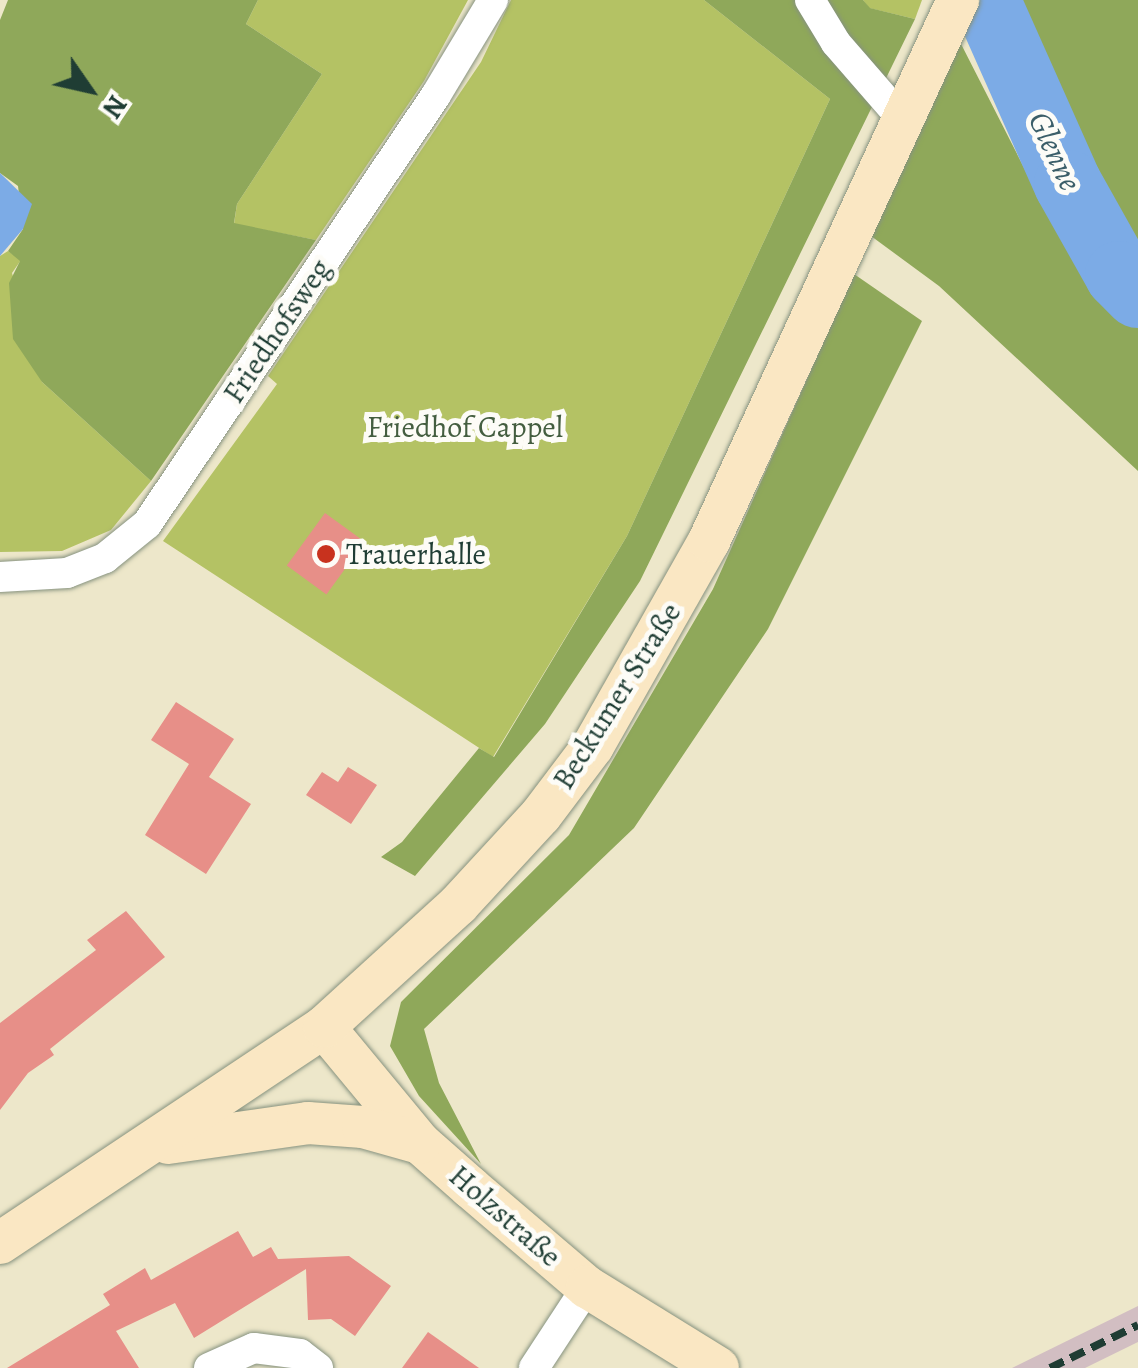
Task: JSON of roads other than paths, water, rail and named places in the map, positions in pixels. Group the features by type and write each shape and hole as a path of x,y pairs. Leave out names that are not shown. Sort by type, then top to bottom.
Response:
{"main road":[{"name":"Beckumer Straße","path":"0,1244 158,1144 324,1028 458,905 541,815 593,746 710,542 958,0"},
{"name":"Holzstraße","path":"324,1028 420,1143 587,1287 718,1368"},
{"path":"158,1144 308,1123 364,1127 420,1143"}],"street":[{"name":"Friedhofsweg","path":"0,577 66,573 105,558 146,524 436,95 492,0"},
{"path":"810,0 836,43 904,118"},
{"path":"534,1368 587,1287"},
{"path":"208,1368 254,1348 300,1354 318,1368"}],"water":[{"path":"0,173 32,204 23,229 0,256"}],"waterway":[{"name":"Glenne","path":"986,0 1068,184 1119,275 1138,294"}],"railway":[{"path":"1050,1368 1138,1325"}],"place":[{"name":"Trauerhalle","path":"326,554"}],"park label":[{"name":"Friedhof Cappel","path":"465,427"}]}
